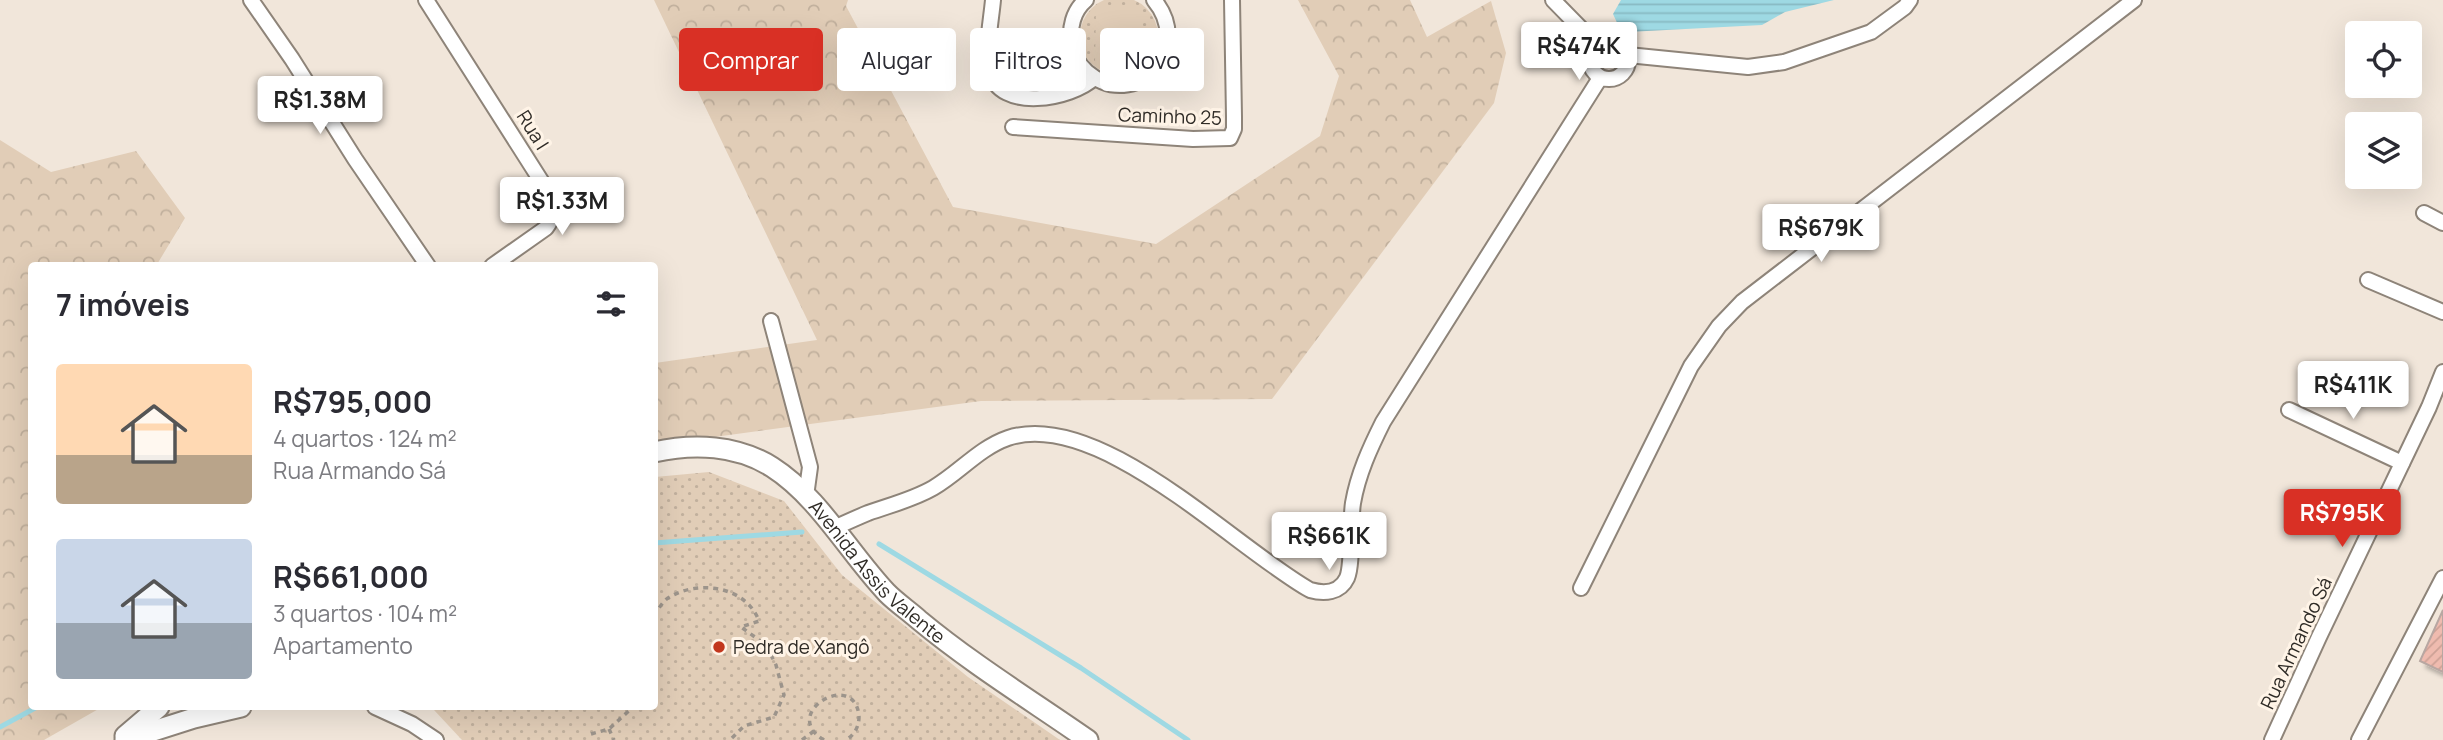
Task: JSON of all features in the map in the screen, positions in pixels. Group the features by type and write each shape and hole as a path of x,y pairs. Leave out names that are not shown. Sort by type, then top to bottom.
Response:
{"main road":[{"name":"Avenida Assis Valente","path":"658,451 682,446 709,446 736,452 772,467 806,496 888,593 945,642 1088,740"},
{"path":"123,740 156,710"},
{"path":"123,740 225,710"}],"street":[{"path":"251,0 425,262"},
{"name":"Rua I","path":"426,0 552,198 552,220 546,228 498,262"},
{"path":"993,0 990,74 1008,93 1038,98 1071,93 1094,78"},
{"path":"1083,1 1073,18 1070,35 1073,52 1081,67 1094,78 1123,85 1142,79 1158,66 1167,49 1168,29 1162,10 1154,0"},
{"name":"Caminho 25","path":"1013,127 1193,139 1230,138 1234,129 1232,0"},
{"path":"1553,0 1597,45"},
{"path":"1628,55 1748,67 1784,62 1871,32 1905,7 1910,0"},
{"path":"1581,588 1691,366 1718,326 1742,302 2134,0"},
{"path":"1609,41 1621,45 1628,55 1627,68 1618,78 1600,78 1594,74 1589,62 1597,45 1609,41"},
{"path":"834,528 933,488 991,444 1012,437 1038,434 1056,436 1079,442 1128,463 1169,489 1310,590 1323,594 1340,587 1348,576 1352,514 1360,476 1383,422 1600,78"},
{"path":"2424,214 2443,223"},
{"path":"2368,280 2443,312"},
{"path":"771,321 810,467 806,496"},
{"name":"Rua Armando Sá","path":"2272,740 2402,463 2439,392 2443,372"},
{"path":"2288,410 2402,463"},
{"path":"2359,740 2443,578"},
{"path":"381,710 412,723 436,740"}],"path":[{"path":"658,610 666,599 689,590 713,589 734,592 754,608 759,621 741,627 766,645 776,665 784,695 774,717 744,726 730,740"},
{"path":"824,740 811,724 813,709 824,698 839,695 852,702 859,717 855,732 846,740"},
{"path":"592,734 609,729 630,710"},
{"path":"609,729 614,740"},
{"path":"802,740 814,731"}],"green space":[{"path":"654,0 848,0 846,6 858,28 837,28 837,91 891,91 953,207 1156,244 1320,136 1339,76 1298,0 1410,0 1427,37 1491,1 1506,53 1494,103 1272,399 981,401 685,441 658,447 658,363 817,340 698,91 823,91 823,28 679,28 679,52"},
{"path":"1104,0 1134,0 1147,8 1157,28 1100,28 1100,70 1091,64 1086,56 1086,28 1081,28 1083,21 1091,8"},
{"path":"1096,7 1141,7 1141,28 1100,28 1100,64 1095,64"},
{"path":"0,140 51,172 136,151 185,218 158,262 28,262 28,710 97,710 44,740 0,740"},
{"path":"709,472 784,501 842,575 968,677 1060,740 462,740 434,710 658,710 658,477"}],"water":[{"path":"1621,0 1834,0 1785,12 1762,25 1628,32 1619,27 1613,14"}],"building":[{"path":"2443,610 2443,672 2420,661"}],"waterway":[{"path":"658,543 802,532"},
{"path":"879,544 1081,668 1188,740"},
{"path":"0,727 31,710"}],"place":[{"name":"Pedra de Xangô","path":"719,647"}]}
